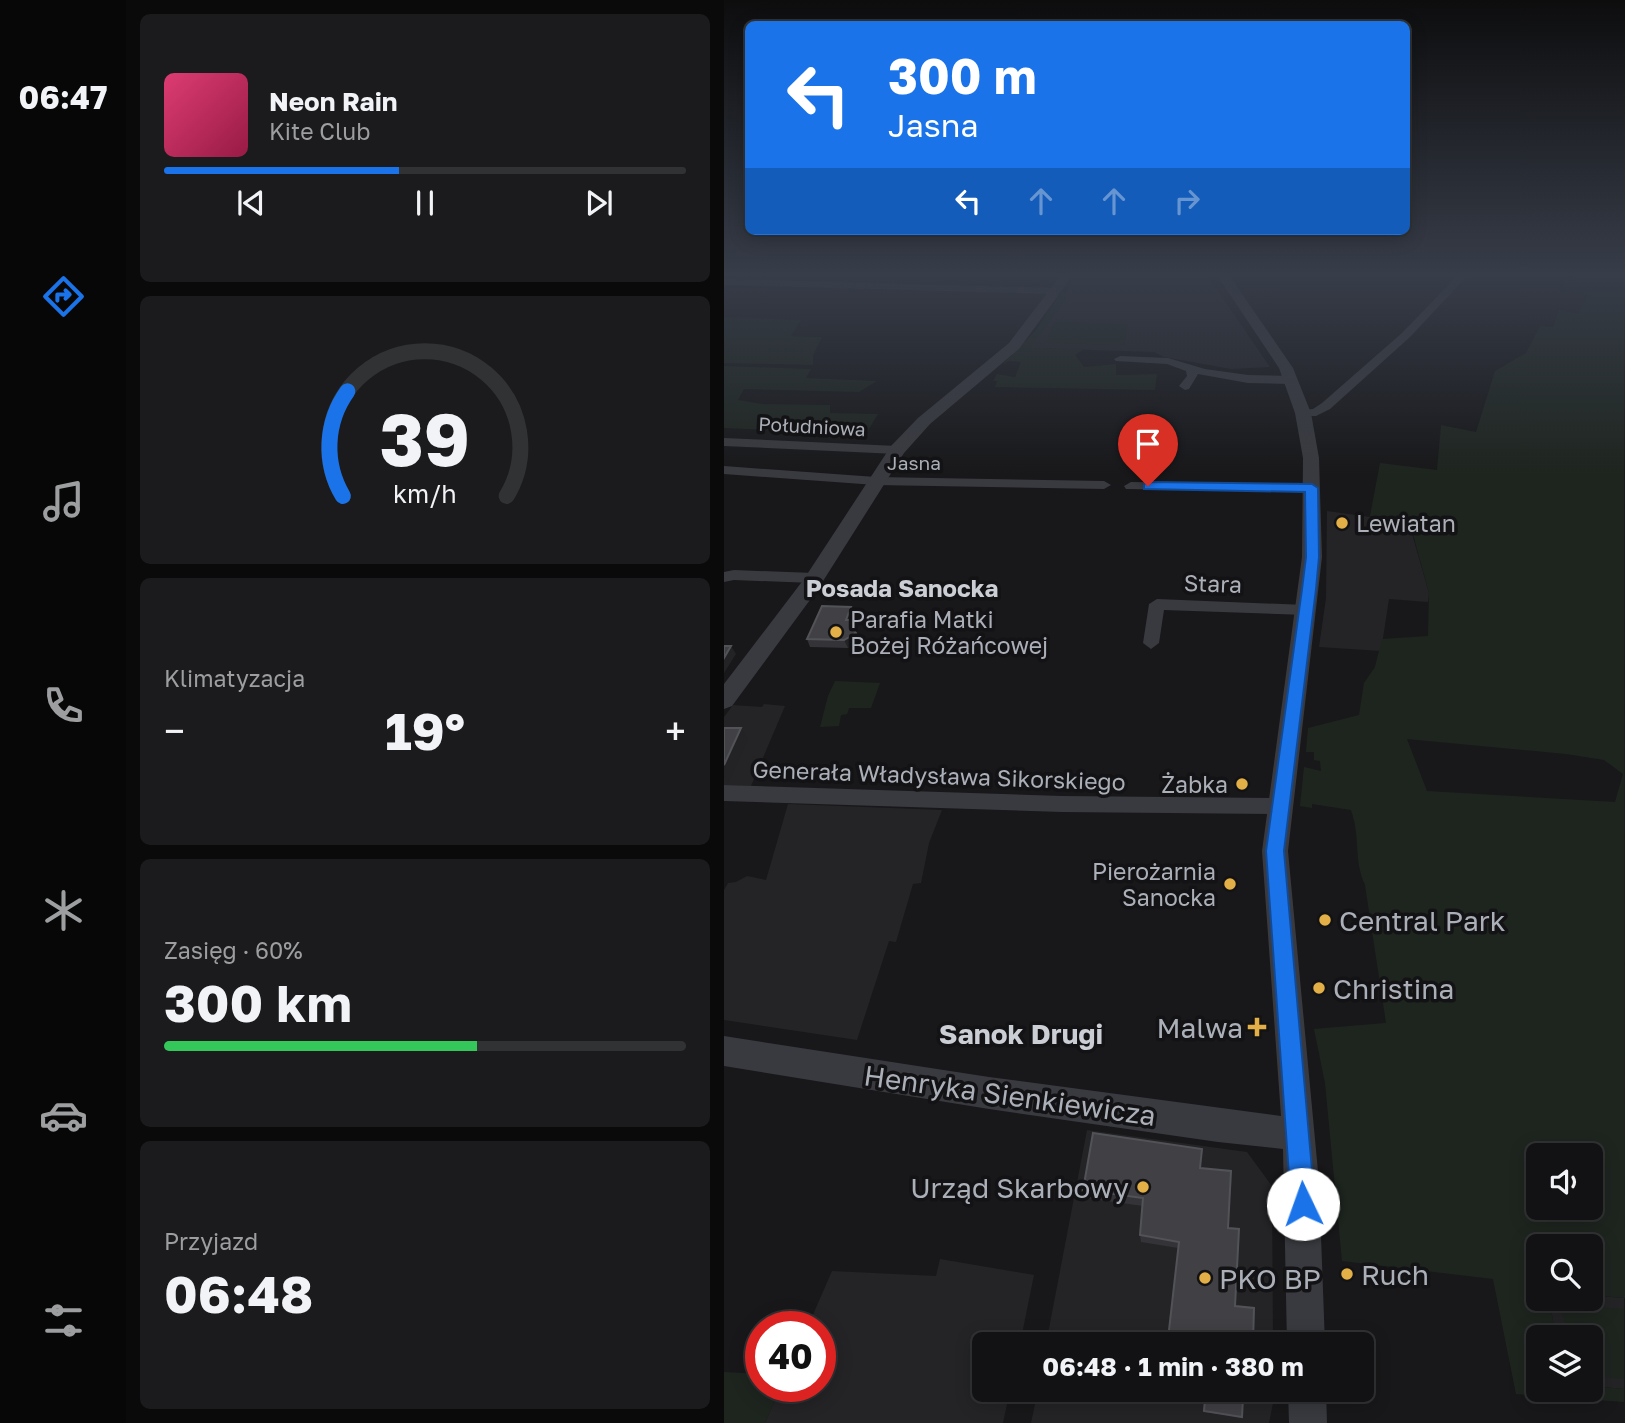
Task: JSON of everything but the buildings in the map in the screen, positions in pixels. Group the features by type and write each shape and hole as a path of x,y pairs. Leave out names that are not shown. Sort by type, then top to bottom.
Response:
{"street":[{"path":"724,700 814,578 897,450 924,421 1017,341"},
{"path":"1269,341 1291,380 1303,413 1311,458 1312,557 1275,851 1302,1182 1306,1332"},
{"path":"1303,413 1317,411 1326,406 1399,341"},
{"path":"1120,359 1168,361 1192,369 1248,379 1291,380"},
{"path":"1185,386 1193,377 1192,369"},
{"name":"Południowa","path":"724,442 897,450"},
{"name":"Jasna","path":"724,470 876,481 1104,485"},
{"path":"1131,486 1312,488"},
{"path":"724,577 734,575 814,578"},
{"name":"Stara","path":"1151,643 1157,604 1306,610"},
{"name":"Generała Władysława Sikorskiego","path":"724,793 1279,806"},
{"name":"Henryka Sienkiewicza","path":"724,1051 989,1093 1218,1126 1297,1134"},
{"path":"1307,1402 1307,1423"}],"shaded area":[{"path":"724,341 820,341 813,355 813,365 724,363"},
{"path":"1025,341 1035,341 1030,348 1084,349 1075,355 1084,367 1116,364 1116,375 1157,374 1155,390 995,387 997,381 993,381 997,374 1015,377 1021,362 1009,361 1002,365"},
{"path":"1034,341 1252,341 1270,367 1231,369 1164,357 1154,352 1029,348"},
{"path":"1048,341 1125,341 1124,345"},
{"path":"1532,341 1624,341 1625,1298 1603,1296 1603,1234 1526,1234 1526,1311 1551,1311 1554,1325 1526,1325 1526,1395 1516,1394 1493,1279 1342,1261 1325,1083 1314,1029 1386,1023 1351,810 1312,804 1312,808 1300,806 1304,767 1321,771 1320,761 1314,760 1314,752 1306,752 1308,728 1359,715 1364,683 1375,667 1382,639 1428,636 1429,593 1408,516 1370,516 1380,463 1437,470 1441,425 1476,432 1495,371 1526,353","holes":["1407,739 1604,760 1623,774 1615,802 1427,791"]},
{"path":"724,366 811,369 806,378 877,381 859,392 744,389 738,400 762,404 830,405 830,413 878,414 866,434 724,428"},
{"path":"1327,511 1370,517 1407,516 1429,593 1428,602 1389,599 1381,651 1319,647 1326,598"},
{"path":"835,681 880,683 871,708 849,708 847,714 841,715 839,726 820,727 828,696"},
{"path":"764,704 785,706 751,786 724,785 724,717 733,705 762,707"},
{"path":"788,804 942,810 929,843 921,883 913,884 896,942 889,941 857,1040 724,1020 724,890 728,883 747,876 766,880"},
{"path":"1087,1130 1247,1152 1272,1186 1273,1332 1048,1332"},
{"path":"940,1259 1034,1275 1022,1332 972,1332 972,1402 1007,1402 1003,1423 765,1423 774,1402 836,1402 836,1311 815,1311 832,1271 936,1276"},
{"path":"1603,1296 1624,1298 1624,1389 1603,1387 1603,1325 1554,1325 1551,1311 1603,1311"},
{"path":"1603,1307 1624,1309 1624,1379 1603,1377 1603,1325 1565,1325 1562,1311 1603,1311"},
{"path":"724,1372 745,1373 745,1402 774,1402 765,1423 724,1423"},
{"path":"1603,1387 1624,1389 1624,1402 1603,1400"},
{"path":"1035,1402 1273,1402 1269,1423 1031,1423"}],"place":[{"name":"Lewiatan","path":"1342,523"},
{"name":"Parafia Matki Bożej Różańcowej","path":"836,632"},
{"name":"Żabka","path":"1242,784"},
{"name":"Pierożarnia Sanocka","path":"1230,884"},
{"name":"Central Park","path":"1325,920"},
{"name":"Christina","path":"1319,988"},
{"name":"Malwa","path":"1257,1027"},
{"name":"Urząd Skarbowy","path":"1143,1187"},
{"name":"Ruch","path":"1347,1274"},
{"name":"PKO BP","path":"1205,1278"}],"district":[{"name":"Posada Sanocka","path":"902,587"},
{"name":"Sanok Drugi","path":"1021,1033"}],"route":[{"path":"1148,486 1312,488 1309,589 1275,851 1303,1204"}]}
